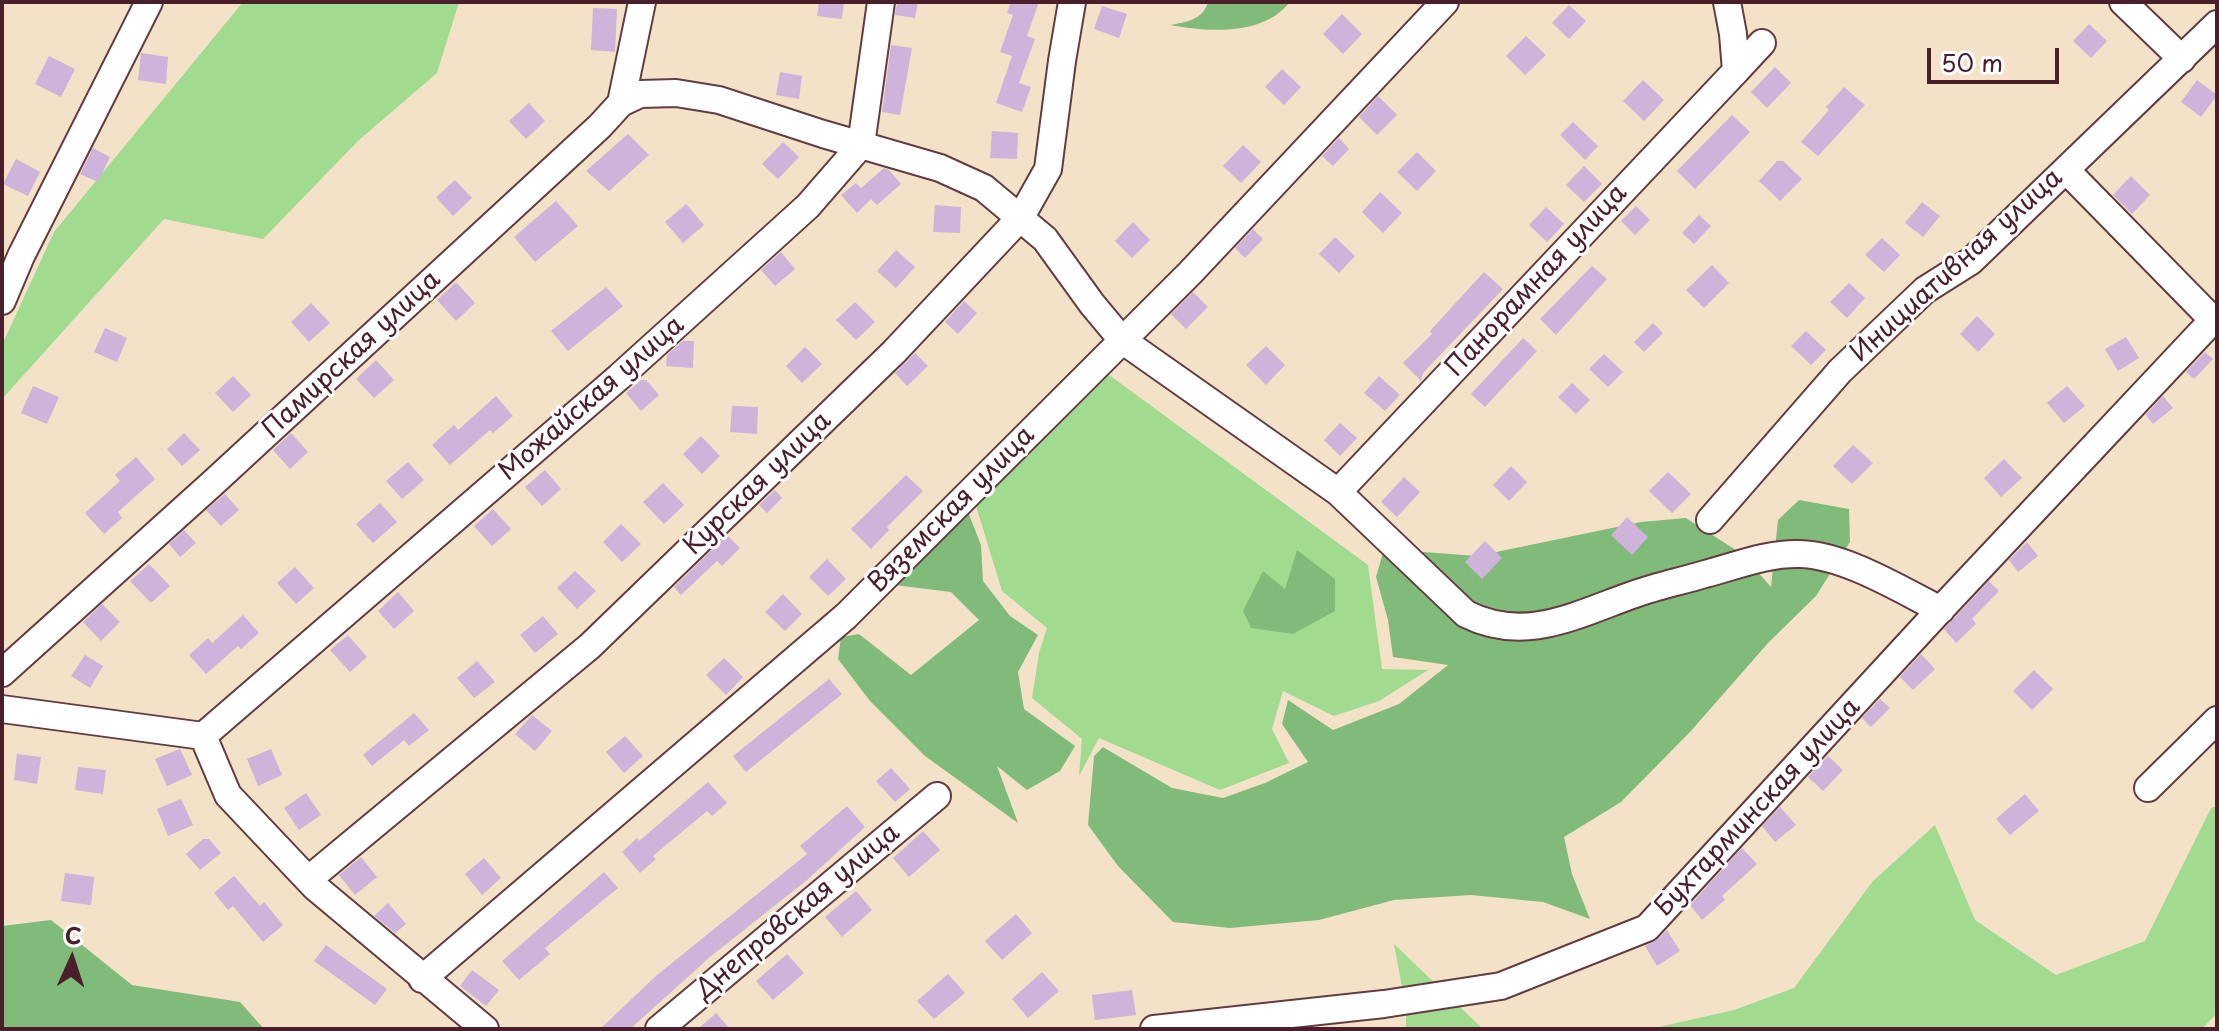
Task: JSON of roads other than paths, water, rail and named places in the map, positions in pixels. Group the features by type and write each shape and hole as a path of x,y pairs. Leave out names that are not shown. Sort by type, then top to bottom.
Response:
{"street":[{"path":"2,301 21,256 149,2"},
{"path":"621,103 642,2"},
{"path":"861,145 881,2"},
{"name":"Курская улица","path":"309,879 590,646 894,352 1021,217 1048,169 1072,2"},
{"name":"Вяземская улица","path":"422,979 846,616 1190,273 1445,2"},
{"path":"1727,2 1736,71"},
{"path":"2123,2 2182,59"},
{"name":"Инициативная улица","path":"1710,520 1840,371 1925,290 1971,261 2217,24"},
{"name":"Панорамная улица","path":"1338,492 1762,43"},
{"path":"621,103 640,94 676,93 719,100 940,168 984,188 1045,239 1122,340 1338,492 1466,614 1486,624 1516,629 1576,618 1635,594 1775,555 1803,554 1861,571 1941,610"},
{"name":"Памирская улица","path":"2,673 214,482 600,126 621,103"},
{"name":"Можайская улица","path":"203,736 619,377 808,206 861,145"},
{"name":"Бухтарминская улица","path":"1154,1029 1384,1004 1501,986 1647,928 2215,318 2066,170"},
{"path":"2,709 203,736 228,795 309,879 422,979 485,1029"},
{"path":"2148,788 2217,720"},
{"name":"Днепровская улица","path":"659,1029 937,796"}]}
